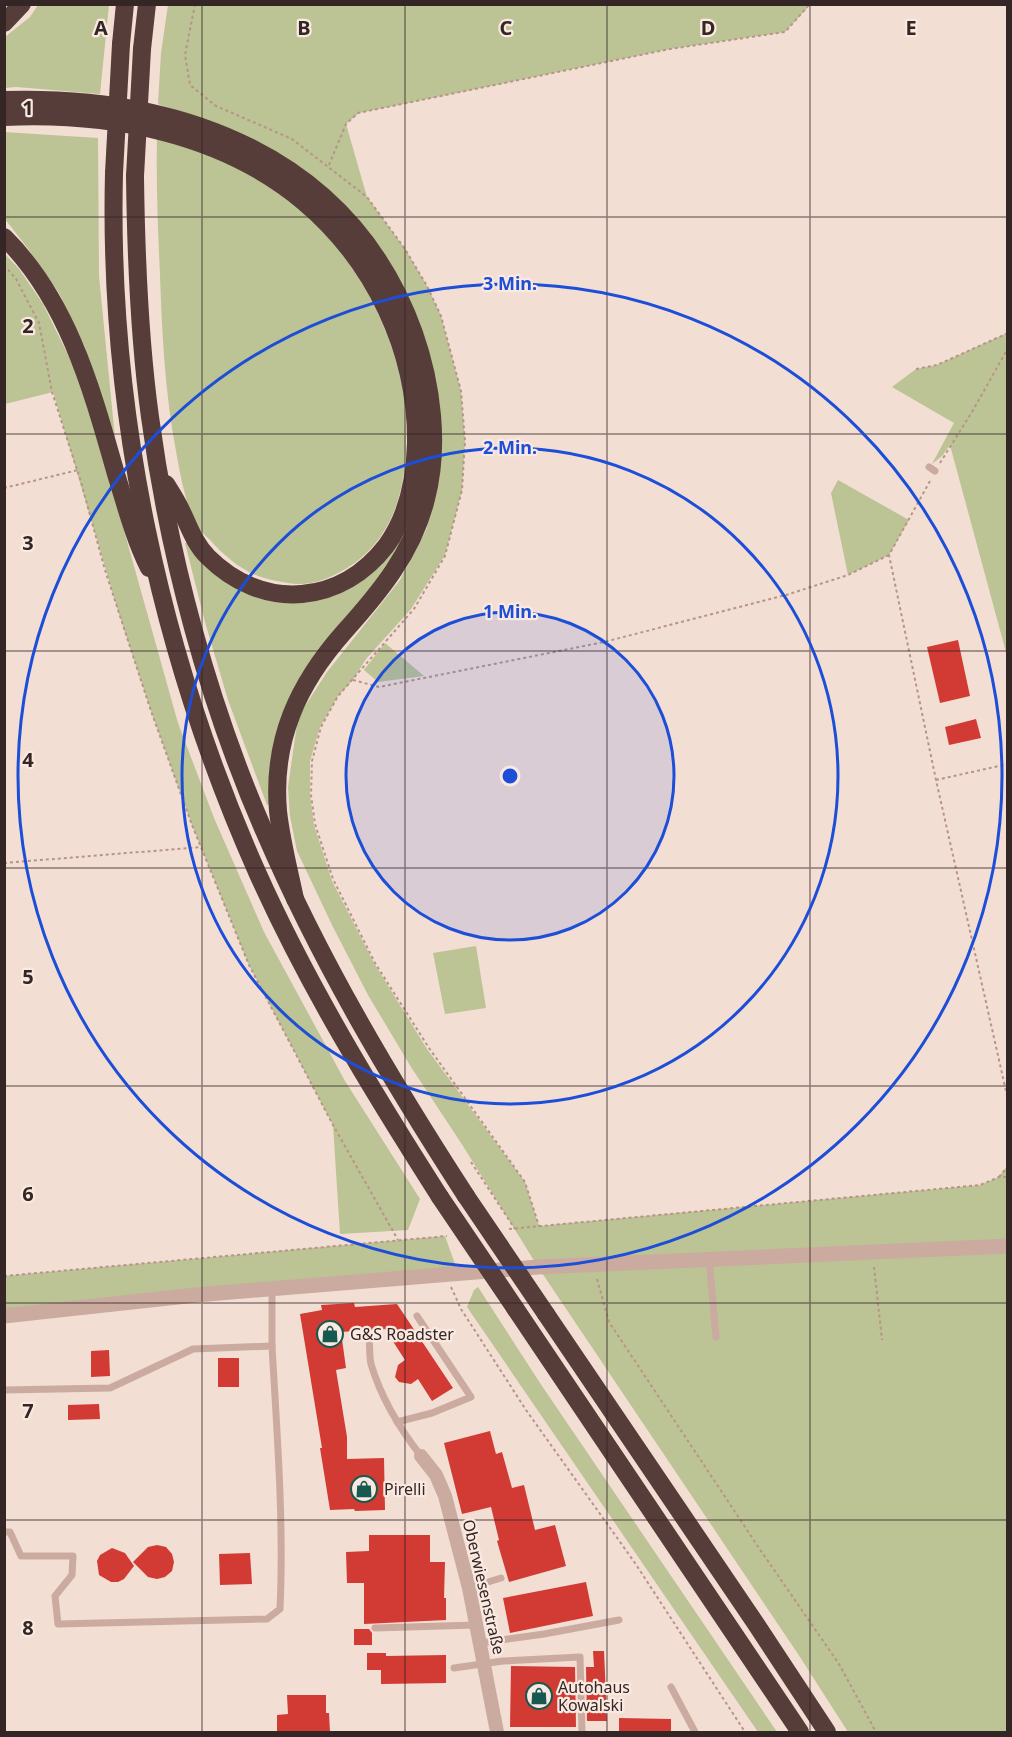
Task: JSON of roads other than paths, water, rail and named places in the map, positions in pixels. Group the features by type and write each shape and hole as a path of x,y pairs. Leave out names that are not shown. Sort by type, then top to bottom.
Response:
{"highway":[{"path":"4,23 22,4"},
{"path":"125,4 114,173 116,284 125,389 139,486 160,591 195,711 224,794 258,874 313,985 371,1087 440,1197 800,1732"},
{"path":"147,4 142,48 135,177 140,308 150,416 158,470 180,575 207,676 235,759 295,899 348,1004 419,1123 466,1197 827,1732"},
{"path":"4,100 108,105 190,122 243,143 319,192 352,227 379,262 403,307 418,345 431,412 432,459 429,486 419,525 409,547 375,597 315,669 302,689 290,718 279,759 278,810 295,899"},
{"path":"4,117 76,118 127,124 187,139 215,149 275,181 303,201 334,230 350,249 379,295 407,368 412,389 416,432 414,471 405,510 391,539 371,563 346,581 322,591 287,595 245,584 231,577 197,544 181,509 158,470"},
{"path":"4,237 42,284 67,329 102,424 137,544 160,591"}],"street":[{"path":"4,1316 272,1288 448,1274 709,1258 1008,1246"},
{"name":"Oberwiesenstraße","path":"421,1456 435,1475 445,1497 469,1588 497,1732"}],"lane":[{"path":"709,1258 716,1336"},
{"path":"4,1532 10,1532 21,1557 73,1557 72,1575 55,1596 58,1624 267,1618 280,1608 280,1486 272,1346 272,1288"},
{"path":"397,1422 432,1413 471,1396 417,1316"},
{"path":"369,1335 370,1362 380,1387 403,1433 421,1456"},
{"path":"4,1390 110,1388 193,1349 272,1346"},
{"path":"469,1588 501,1578"},
{"path":"480,1642 554,1633 619,1620"},
{"path":"375,1628 476,1625"},
{"path":"454,1668 503,1661 580,1657 582,1732"},
{"path":"671,1687 695,1732"}],"place":[{"name":"G&S Roadster","path":"330,1334"},
{"name":"Pirelli","path":"364,1489"},
{"name":"Autohaus Kowalski","path":"539,1696"}]}
